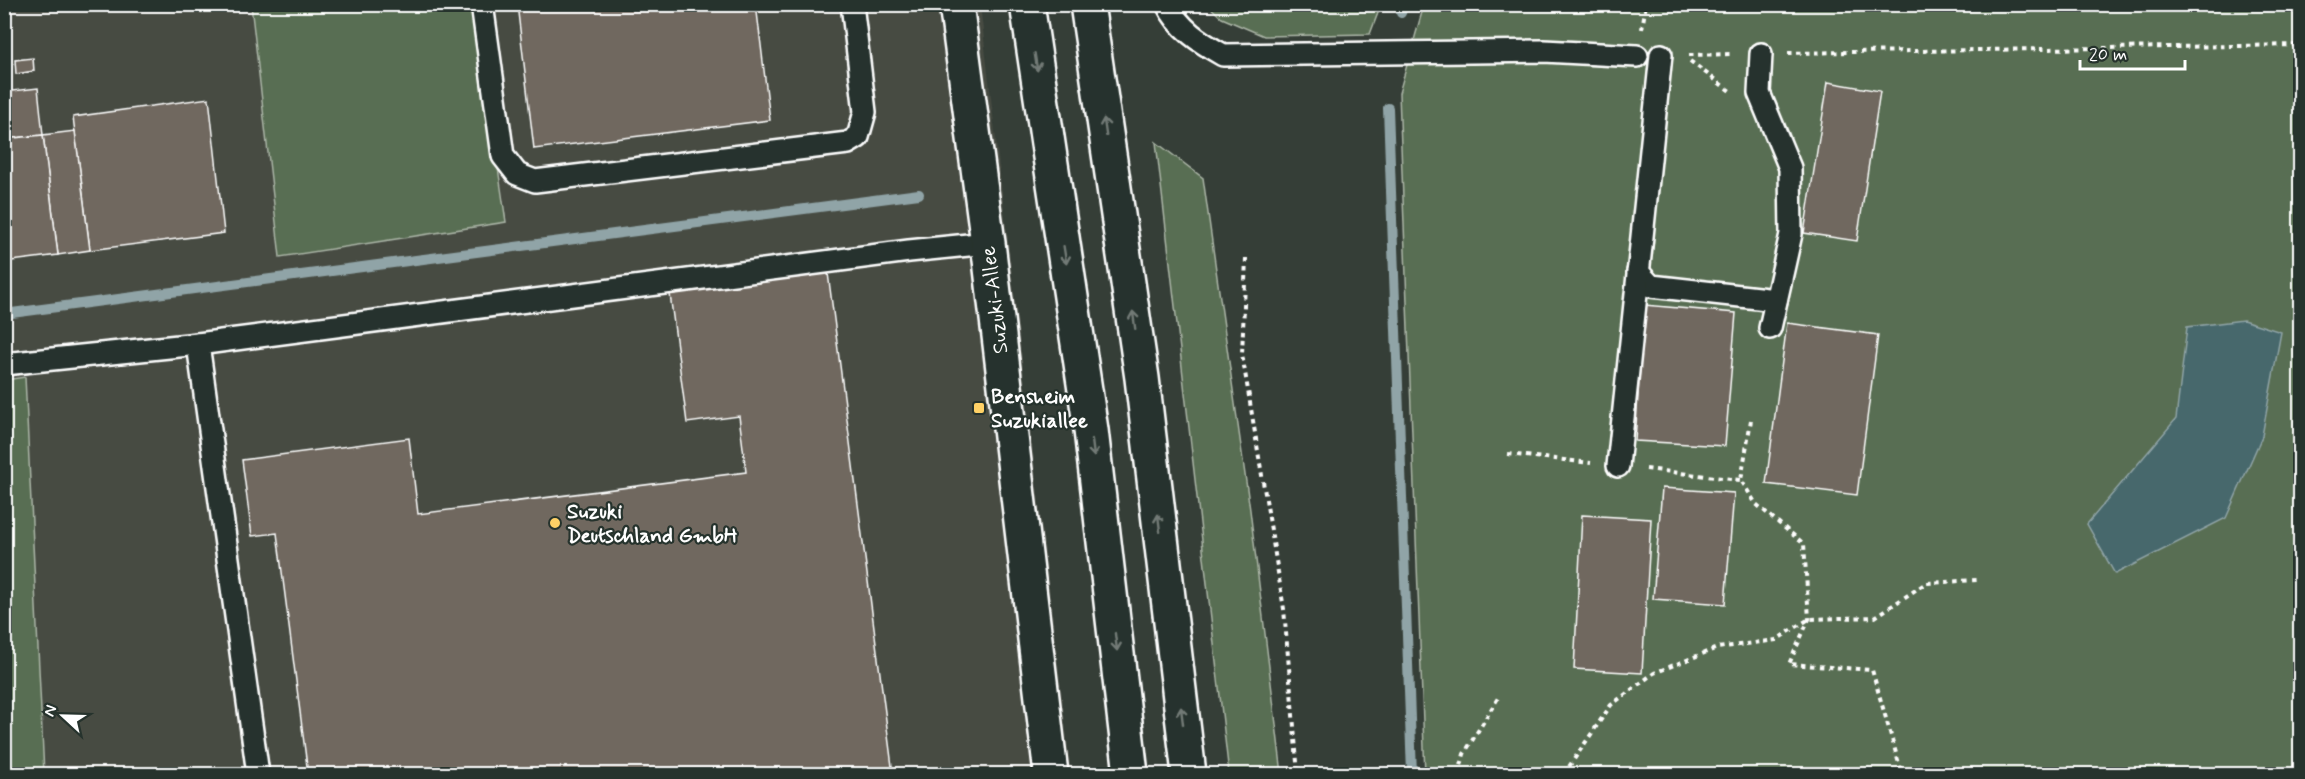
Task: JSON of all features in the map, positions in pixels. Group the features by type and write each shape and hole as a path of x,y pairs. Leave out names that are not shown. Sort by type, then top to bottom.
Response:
{"main road":[{"name":"Suzuki-Allee","path":"956,4 988,243 1051,774"},
{"path":"1027,4 1091,430 1131,774"},
{"path":"1087,4 1142,378 1189,774"}],"lane":[{"path":"482,4 502,156 517,174 535,182 837,145 858,137 865,112 852,4"},
{"path":"1167,4 1174,18 1196,40 1223,55 1544,51 1637,56"},
{"path":"1761,54 1759,93 1790,168 1791,234 1770,328"},
{"path":"1618,466 1638,272 1671,55"},
{"path":"4,364 198,344 909,250 988,243"},
{"path":"1638,272 1651,286 1776,300"},
{"path":"198,344 258,774"}],"path":[{"path":"1671,55 2301,45"},
{"path":"1671,55 1770,118"},
{"path":"1246,258 1242,354 1284,609 1298,774"},
{"path":"1751,420 1741,480 1756,504 1804,544 1809,619 1789,664 1872,670 1902,774"},
{"path":"1564,774 1611,705 1654,673 1717,648 1776,640 1809,619 1875,617 1926,583 1978,580"},
{"path":"1459,774 1464,754 1498,698"}],"shaded area":[{"path":"5,5 980,5 1071,774 5,774"}],"green space":[{"path":"251,5 474,5 506,222 280,257"},
{"path":"1208,5 1381,5 1370,34 1264,36 1222,18"},
{"path":"1424,5 2300,5 2300,774 1425,774 1399,93"},
{"path":"1156,142 1203,178 1250,510 1282,774 1229,774"},
{"path":"25,377 44,774 5,774 5,380"}],"water":[{"path":"2243,320 2281,332 2262,436 2226,518 2115,574 2087,524 2176,419 2187,327"}],"building":[{"path":"517,4 756,4 770,120 534,149"},
{"path":"33,58 34,71 16,74 15,60"},
{"path":"1828,82 1880,91 1857,241 1804,233"},
{"path":"38,88 43,135 4,139 4,92"},
{"path":"209,98 224,233 90,250 73,117"},
{"path":"75,131 90,250 58,255 43,135"},
{"path":"43,135 58,255 4,262 4,139"},
{"name":"Suzuki Deutschland GmbH","path":"828,273 893,774 308,774 277,533 252,536 242,460 409,438 418,514 746,472 739,416 687,423 670,294"},
{"path":"1644,305 1736,313 1725,446 1635,441"},
{"path":"1787,323 1878,335 1857,495 1766,484"},
{"path":"1662,488 1734,493 1725,604 1653,599"},
{"path":"1582,515 1651,519 1642,673 1574,669"}],"waterway":[{"path":"1401,13 1404,4"},
{"path":"1388,108 1412,774"},
{"path":"4,314 919,194"}],"place":[{"name":"Bensheim Suzukiallee","path":"979,408"},
{"name":"Suzuki Deutschland GmbH","path":"555,523"}]}
